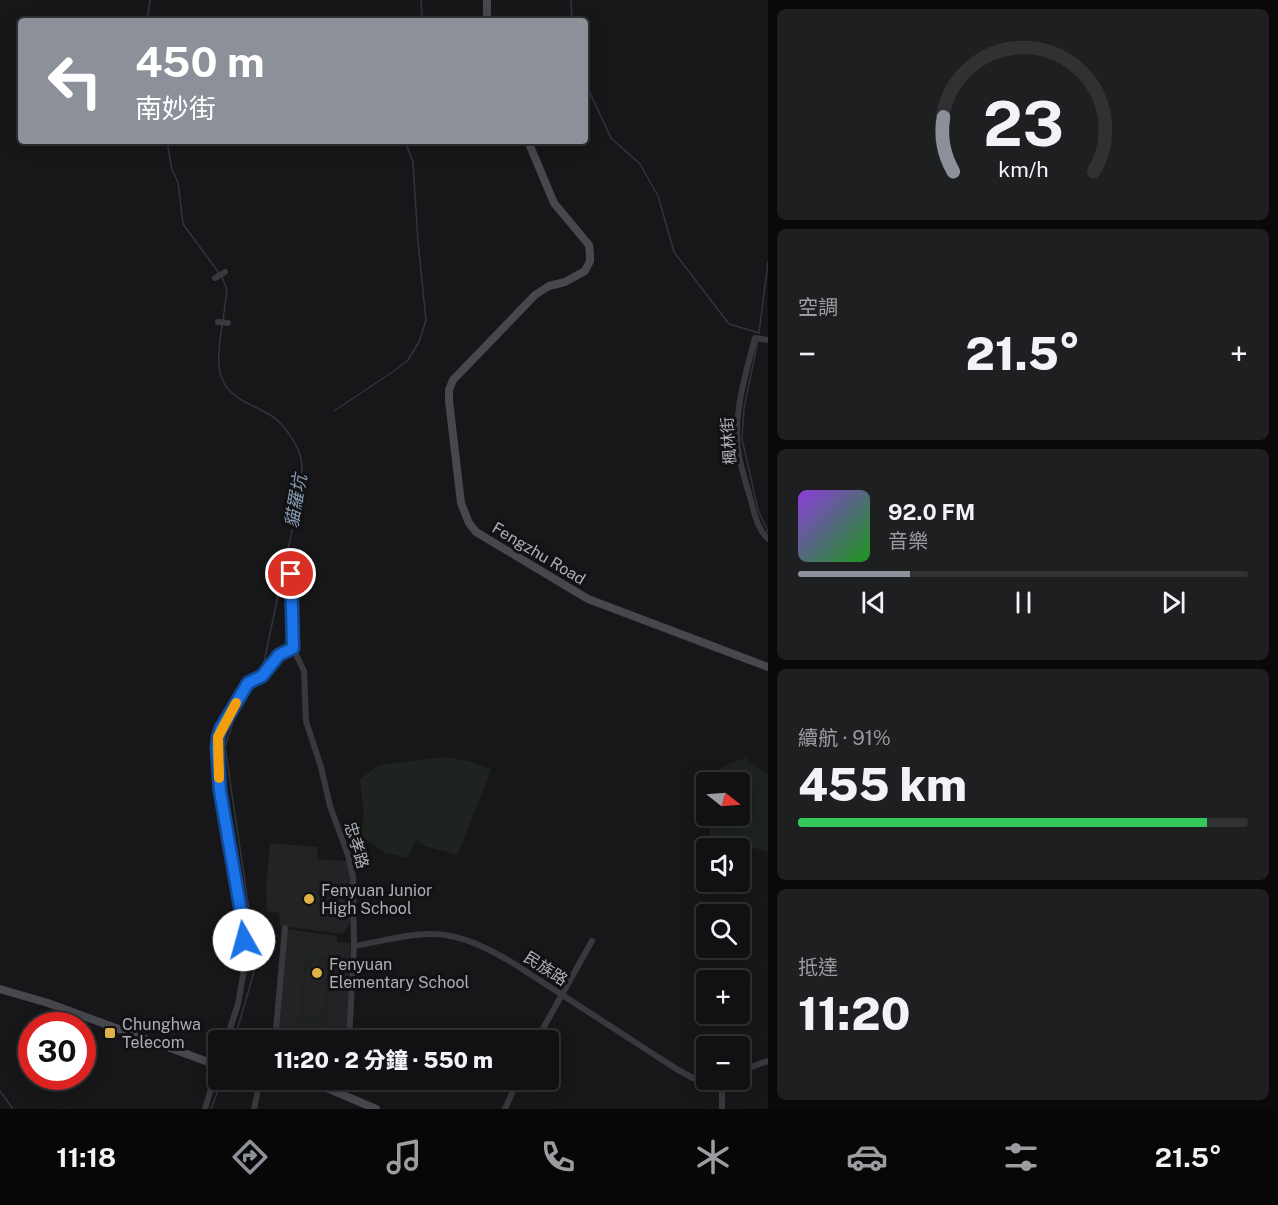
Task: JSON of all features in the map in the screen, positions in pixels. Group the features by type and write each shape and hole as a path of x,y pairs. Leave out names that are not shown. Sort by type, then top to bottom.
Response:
{"street":[{"path":"487,0 487,18"},
{"name":"Fengzhu Road","path":"529,144 554,203 588,245 590,261 585,272 566,282 549,286 535,295 453,380 448,401 461,503 469,523 476,532 588,599 768,667"},
{"path":"215,278 225,272"},
{"path":"218,322 228,323"},
{"name":"楓林街","path":"768,340 755,338 746,370 737,419 739,456 761,533 768,539"},
{"path":"230,1030 238,1004 244,970 244,952 242,918 220,791 218,737 248,683 262,676 279,655 293,648 289,573 279,568"},
{"name":"忠孝路","path":"293,648 304,671 306,721 353,877 354,946 350,1030"},
{"path":"276,1030 285,928"},
{"name":"民族路","path":"354,946 424,934 465,939 491,950 678,1070 696,1078"},
{"path":"542,1030 591,940"},
{"path":"0,989 48,1003 208,1060"},
{"path":"750,1067 768,1061"},
{"path":"205,1109 210,1090"},
{"path":"254,1109 258,1090"},
{"path":"332,1090 370,1108"},
{"path":"505,1109 514,1090"},
{"path":"722,1090 722,1109"}],"shaded area":[{"path":"445,757 469,761 491,769 458,855 425,846 416,839 407,858 384,852 359,834 364,817 360,779 379,765"},
{"path":"745,758 768,775 768,852 750,848 750,838 710,838 709,826 750,826 750,772 719,770"},
{"name":"Fenyuan Junior High School","path":"270,843 318,847 317,859 347,861 351,878 351,921 343,934 280,926 279,913 267,911 266,886"},
{"name":"Fenyuan Elementary School","path":"287,929 337,936 337,942 350,943 347,1030 278,1030"},
{"path":"304,954 307,954 307,958 317,954 327,960 328,957 333,958 327,1025 323,1025 322,1020 314,1024 304,1018 303,1022 299,1021","holes":["314,960 322,962 327,970 323,1011 317,1019 309,1018 304,1012 307,969"]}],"waterway":[{"name":"貓羅坑","path":"147,18 150,0"},
{"path":"421,0 421,18"},
{"path":"571,0 572,18"},
{"path":"588,88 611,138 640,164 658,196 674,252 729,324 759,333"},
{"name":"貓羅坑","path":"168,144 172,170 178,182 183,224 219,273"},
{"path":"334,411 408,360 419,342 426,320 413,162 406,144"},
{"path":"759,333 768,262"},
{"name":"貓羅坑","path":"222,277 227,290 223,321"},
{"name":"貓羅坑","path":"222,326 219,361 223,381 237,397 275,418 285,428 300,454 302,469 299,497 284,567"},
{"path":"758,341 744,408 742,439 758,510 768,532"},
{"name":"貓羅坑","path":"256,677 264,662 283,572"},
{"name":"貓羅坑","path":"237,1030 254,972 253,936 225,747 234,719 253,684"},
{"name":"貓羅坑","path":"211,1109 218,1090"},
{"path":"0,1091 13,1109"}],"slow traffic":[{"path":"219,778 218,737 236,703"}],"place":[{"name":"Fenyuan Junior High School","path":"309,899"},
{"name":"Fenyuan Elementary School","path":"317,973"},
{"name":"Chunghwa Telecom","path":"110,1033"}],"route":[{"path":"244,940 220,791 218,737 248,683 262,676 279,655 293,648 291,574"}]}
